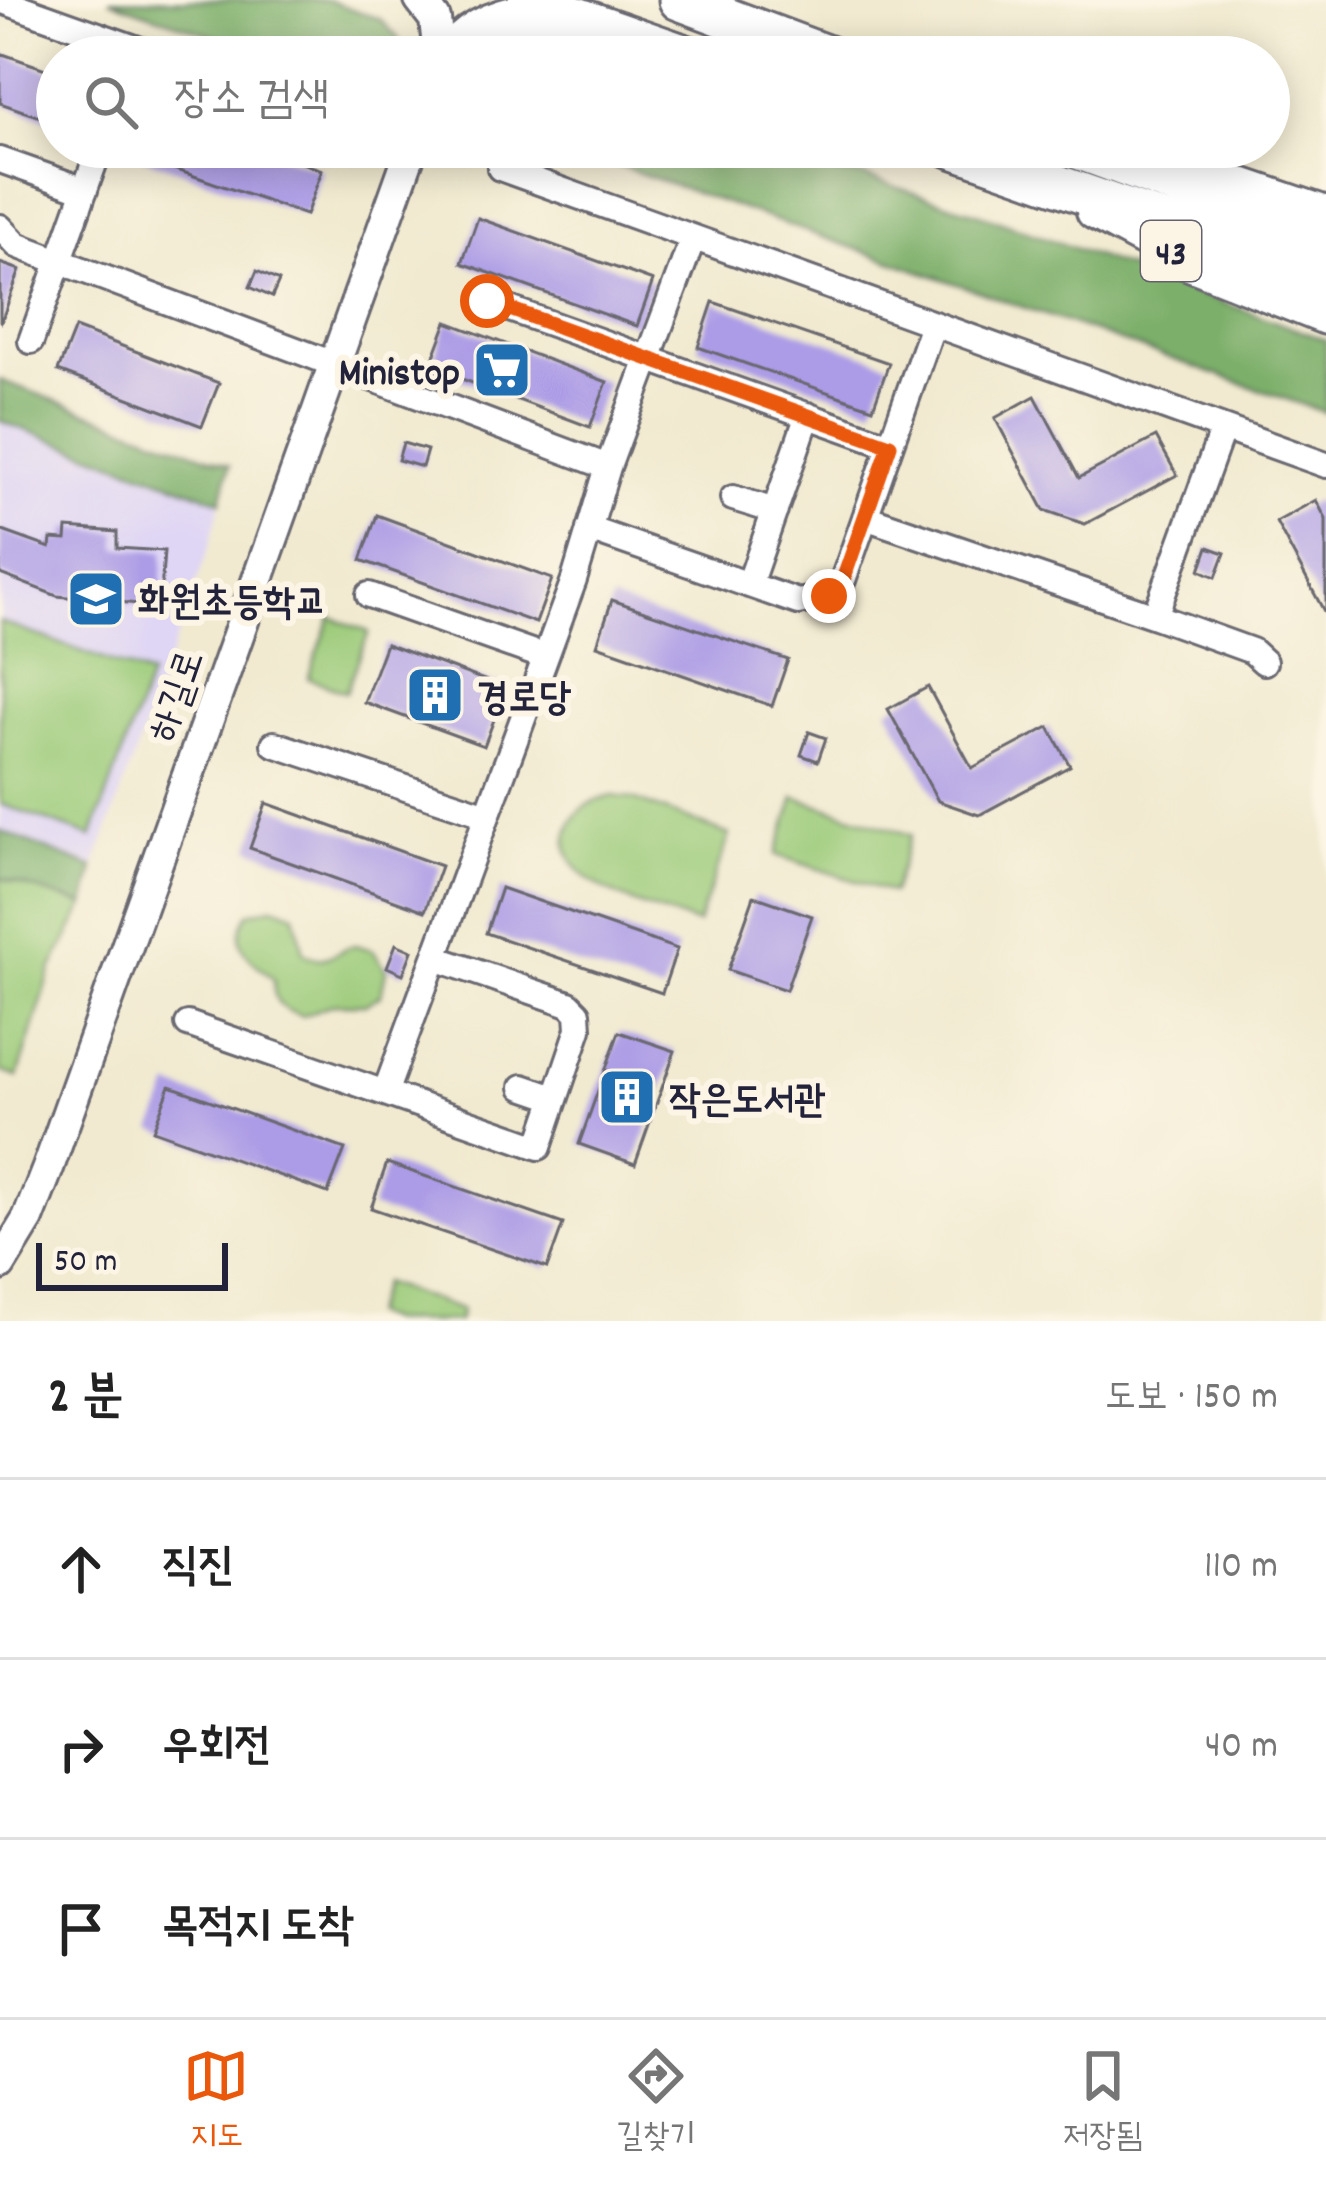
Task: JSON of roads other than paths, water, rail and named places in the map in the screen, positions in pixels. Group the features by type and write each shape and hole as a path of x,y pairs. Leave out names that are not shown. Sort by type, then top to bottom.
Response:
{"highway":[{"path":"679,0 775,36"},
{"path":"471,36 505,18 546,7 630,36"},
{"name":"43","path":"1011,168 1023,172"},
{"path":"1129,168 1326,240"},
{"path":"1023,172 1326,279"}],"main road":[{"name":"43","path":"1157,168 1244,187 1326,215"},
{"name":"43","path":"1023,172 1190,262 1326,316"}],"street":[{"path":"0,0 93,36"},
{"path":"420,0 435,19 437,36"},
{"path":"0,160 86,190"},
{"path":"31,341 93,168"},
{"name":"하길로","path":"0,1265 28,1219 48,1168 404,168"},
{"path":"500,168 1326,466"},
{"path":"0,227 17,244 608,467"},
{"path":"385,1093 693,238"},
{"path":"487,301 890,445"},
{"path":"589,530 797,602 829,596 843,580 933,324"},
{"path":"749,585 808,415"},
{"path":"1155,616 1223,428"},
{"path":"733,497 775,511"},
{"path":"865,517 1252,651 1264,662"},
{"path":"369,595 545,657"},
{"path":"274,744 488,815"},
{"path":"188,1024 539,1147 579,1029 575,1010 435,958"},
{"path":"523,1087 555,1098"}],"place":[{"name":"Ministop","path":"502,370"},
{"name":"화원초등학교","path":"96,599"},
{"name":"경로당","path":"435,695"},
{"name":"작은도서관","path":"627,1097"}]}
